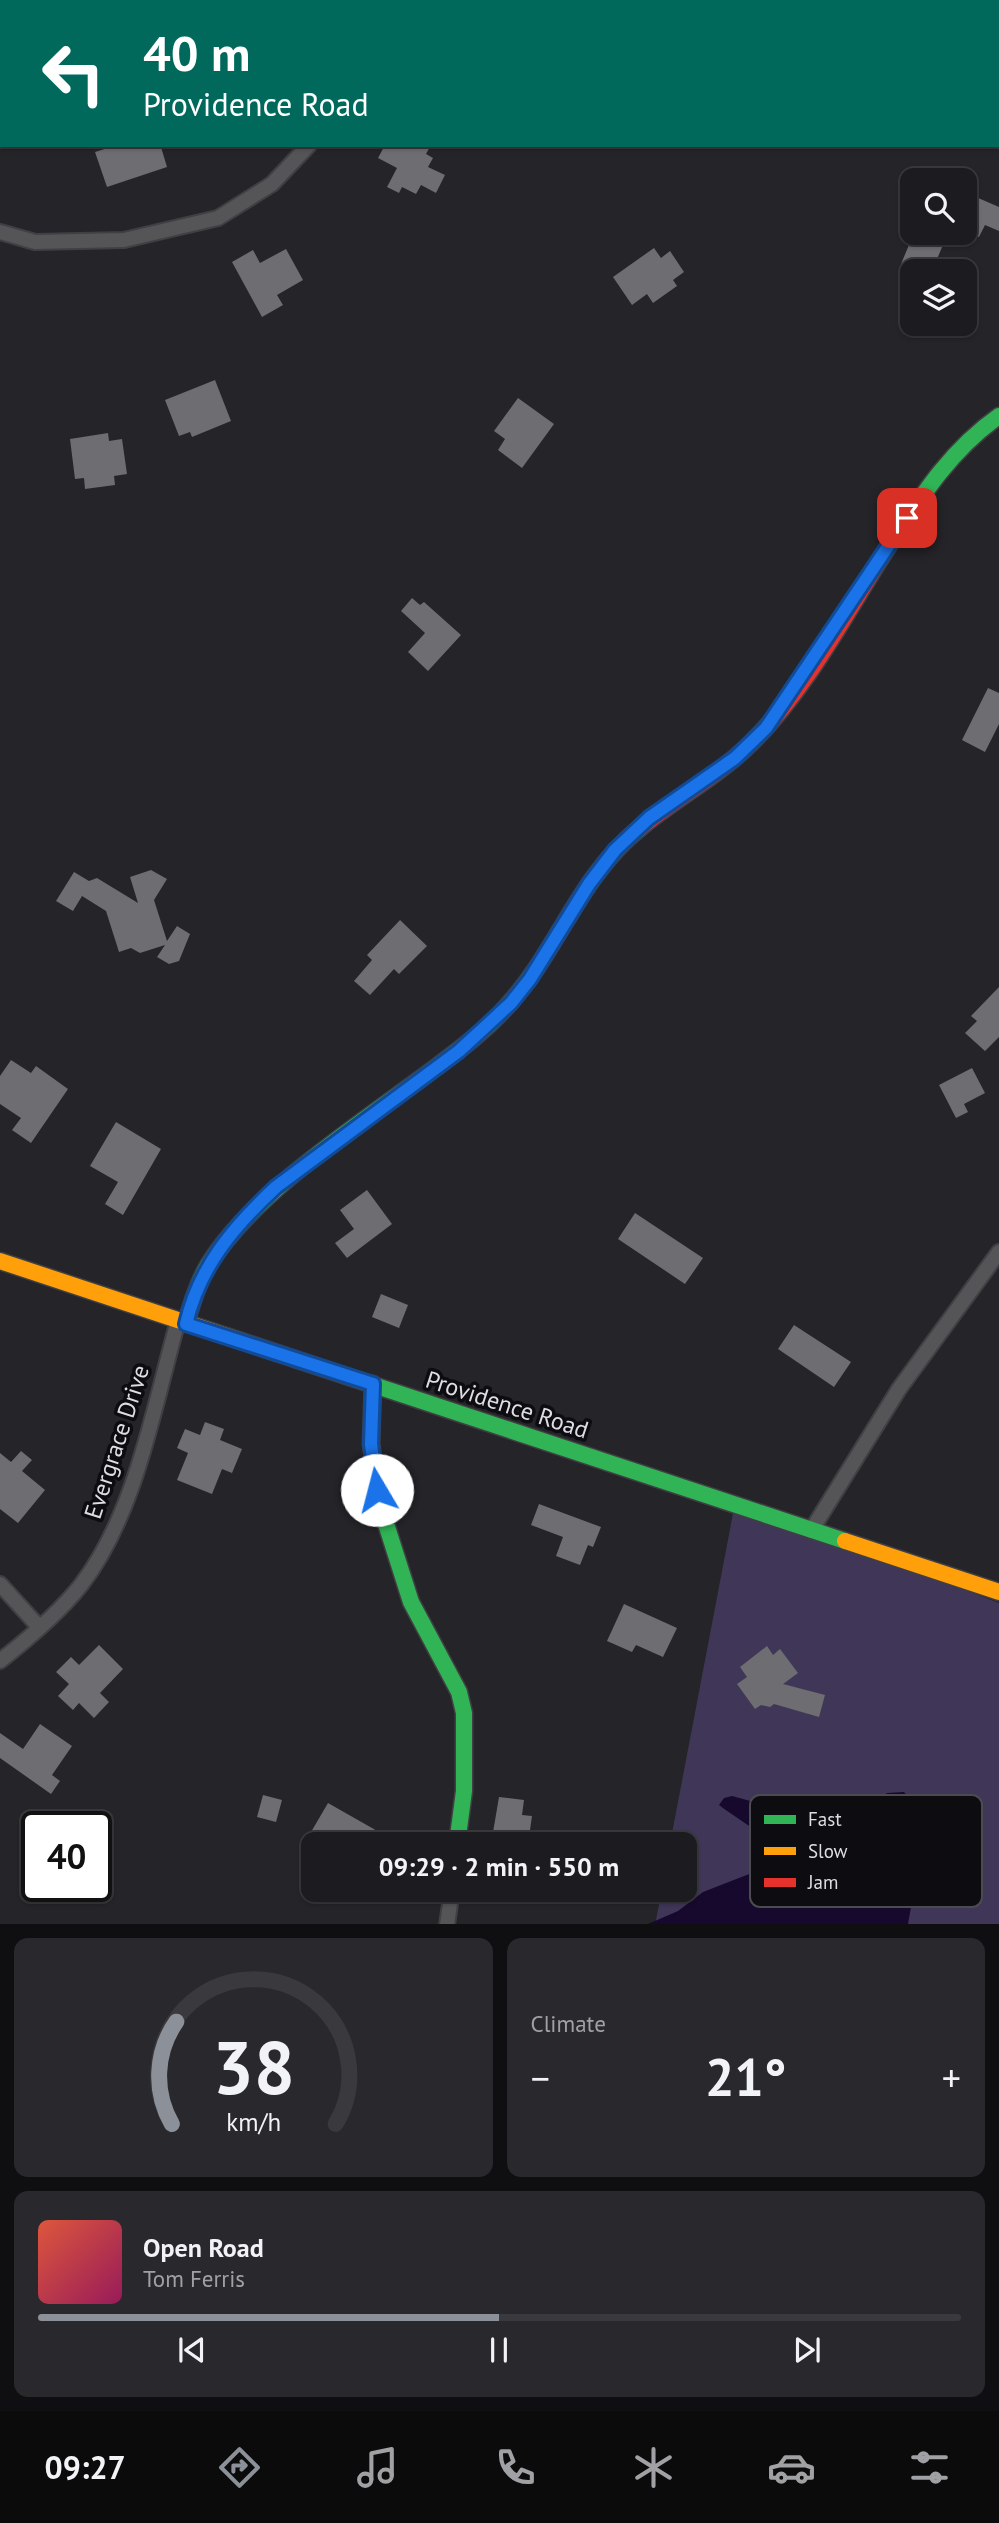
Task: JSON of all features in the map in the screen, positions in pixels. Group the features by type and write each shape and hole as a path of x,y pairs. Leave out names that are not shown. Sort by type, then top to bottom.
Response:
{"street":[{"path":"0,232 35,242 124,240 218,218 272,184 307,147"},
{"path":"182,1322 205,1269 255,1206 487,1028 530,979 589,884 615,850 649,818 735,758 766,728 810,668 928,486 957,450 999,416"},
{"path":"811,1531 899,1389 999,1252"},
{"name":"Providence Road","path":"0,1261 999,1592"},
{"name":"Evergrace Drive","path":"0,1661 39,1628 81,1585 116,1529 182,1322"},
{"path":"373,1384 371,1444 380,1505 411,1602 459,1692 464,1713 464,1791 459,1832"},
{"path":"0,1584 39,1628"},
{"path":"447,1924 450,1902"}],"shaded area":[{"path":"735,1503 999,1603 999,1924 655,1924 660,1902 697,1902 697,1832 672,1832"},
{"path":"904,1792 906,1795 885,1795"},
{"path":"732,1796 750,1801 750,1826 719,1805 724,1798"},
{"path":"750,1874 750,1907 911,1907 908,1924 648,1924 678,1911 690,1902 697,1902 697,1897"}],"building":[{"path":"111,147 161,147 167,167 107,187 95,152"},
{"path":"384,147 430,147 426,154 433,158 428,167 445,175 436,193 421,185 416,194 402,187 399,193 387,187 397,168 378,158"},
{"path":"977,197 999,207 999,231 985,225 979,237"},
{"path":"909,245 943,245 937,259 903,259"},
{"path":"654,248 661,258 670,251 684,272 673,280 677,286 653,303 647,294 632,305 613,277"},
{"path":"286,249 303,280 277,295 283,305 262,317 232,262 253,250 260,263"},
{"path":"215,380 231,421 192,437 190,432 179,436 165,400"},
{"path":"518,398 554,424 522,468 498,450 505,439 494,431"},
{"path":"108,433 109,441 122,439 127,474 114,476 115,485 85,489 84,478 75,479 70,439"},
{"path":"412,598 420,605 424,602 461,635 428,671 408,652 425,633 401,611"},
{"path":"988,688 999,693 999,724 985,752 962,740"},
{"path":"151,870 167,879 154,900 167,941 177,926 190,934 179,961 169,964 157,957 165,945 140,953 131,948 119,952 106,911 82,896 73,911 56,901 74,872 89,881 97,878 138,903 130,877"},
{"path":"400,920 427,946 399,974 394,969 370,995 354,981 372,960 367,955"},
{"path":"999,987 999,1037 985,1051 965,1033 977,1021 971,1016"},
{"path":"11,1060 31,1073 36,1066 68,1089 31,1143 12,1130 21,1118 0,1104 0,1076"},
{"path":"972,1068 985,1093 964,1104 968,1112 956,1118 939,1085"},
{"path":"116,1122 161,1149 123,1215 105,1204 118,1182 90,1166"},
{"path":"367,1190 392,1224 347,1258 335,1243 354,1229 340,1210"},
{"path":"635,1213 703,1258 685,1284 618,1239"},
{"path":"381,1294 408,1305 399,1328 372,1317"},
{"path":"794,1325 851,1362 834,1387 778,1349"},
{"path":"205,1422 224,1429 220,1440 242,1449 232,1473 222,1469 212,1494 177,1480 188,1453 177,1448 185,1429 200,1435"},
{"path":"21,1451 32,1460 22,1471 45,1490 18,1523 0,1509 0,1453 11,1462"},
{"path":"539,1504 601,1527 593,1547 588,1545 580,1565 556,1556 563,1537 531,1525"},
{"path":"624,1604 677,1628 663,1657 636,1645 632,1652 607,1641"},
{"path":"99,1645 123,1669 100,1693 109,1702 94,1718 79,1703 73,1710 58,1696 69,1684 56,1672 71,1657 79,1665"},
{"path":"767,1646 773,1655 780,1649 798,1673 783,1684 825,1695 819,1717 774,1704 770,1707 761,1705 755,1709 737,1684 747,1677 740,1667"},
{"path":"40,1724 72,1746 52,1775 60,1781 51,1794 0,1758 0,1733 23,1749"},
{"path":"263,1795 282,1800 276,1822 257,1817"},
{"path":"499,1797 524,1800 522,1815 532,1816 530,1832 493,1832"},
{"path":"328,1803 379,1832 311,1832"}],"traffic: fast":[{"path":"886,550 936,477 965,445 999,416"},
{"path":"186,1323 198,1285 228,1238 278,1187 307,1163 456,1052 499,1015 526,984 601,868 640,828"},
{"path":"295,1359 845,1541"},
{"path":"373,1384 371,1444 380,1505 411,1602 459,1692 464,1713 464,1791 459,1832"}],"traffic: slow":[{"path":"0,1261 295,1359"},
{"path":"845,1541 999,1592"}],"traffic: jam":[{"path":"640,828 725,766 771,722 824,651 886,550"}],"route":[{"path":"377,1490 371,1444 373,1384 186,1324 192,1296 205,1269 255,1206 276,1187 459,1051 511,1003 530,979 589,884 615,850 649,818 735,758 766,728 810,668 907,518"}]}
